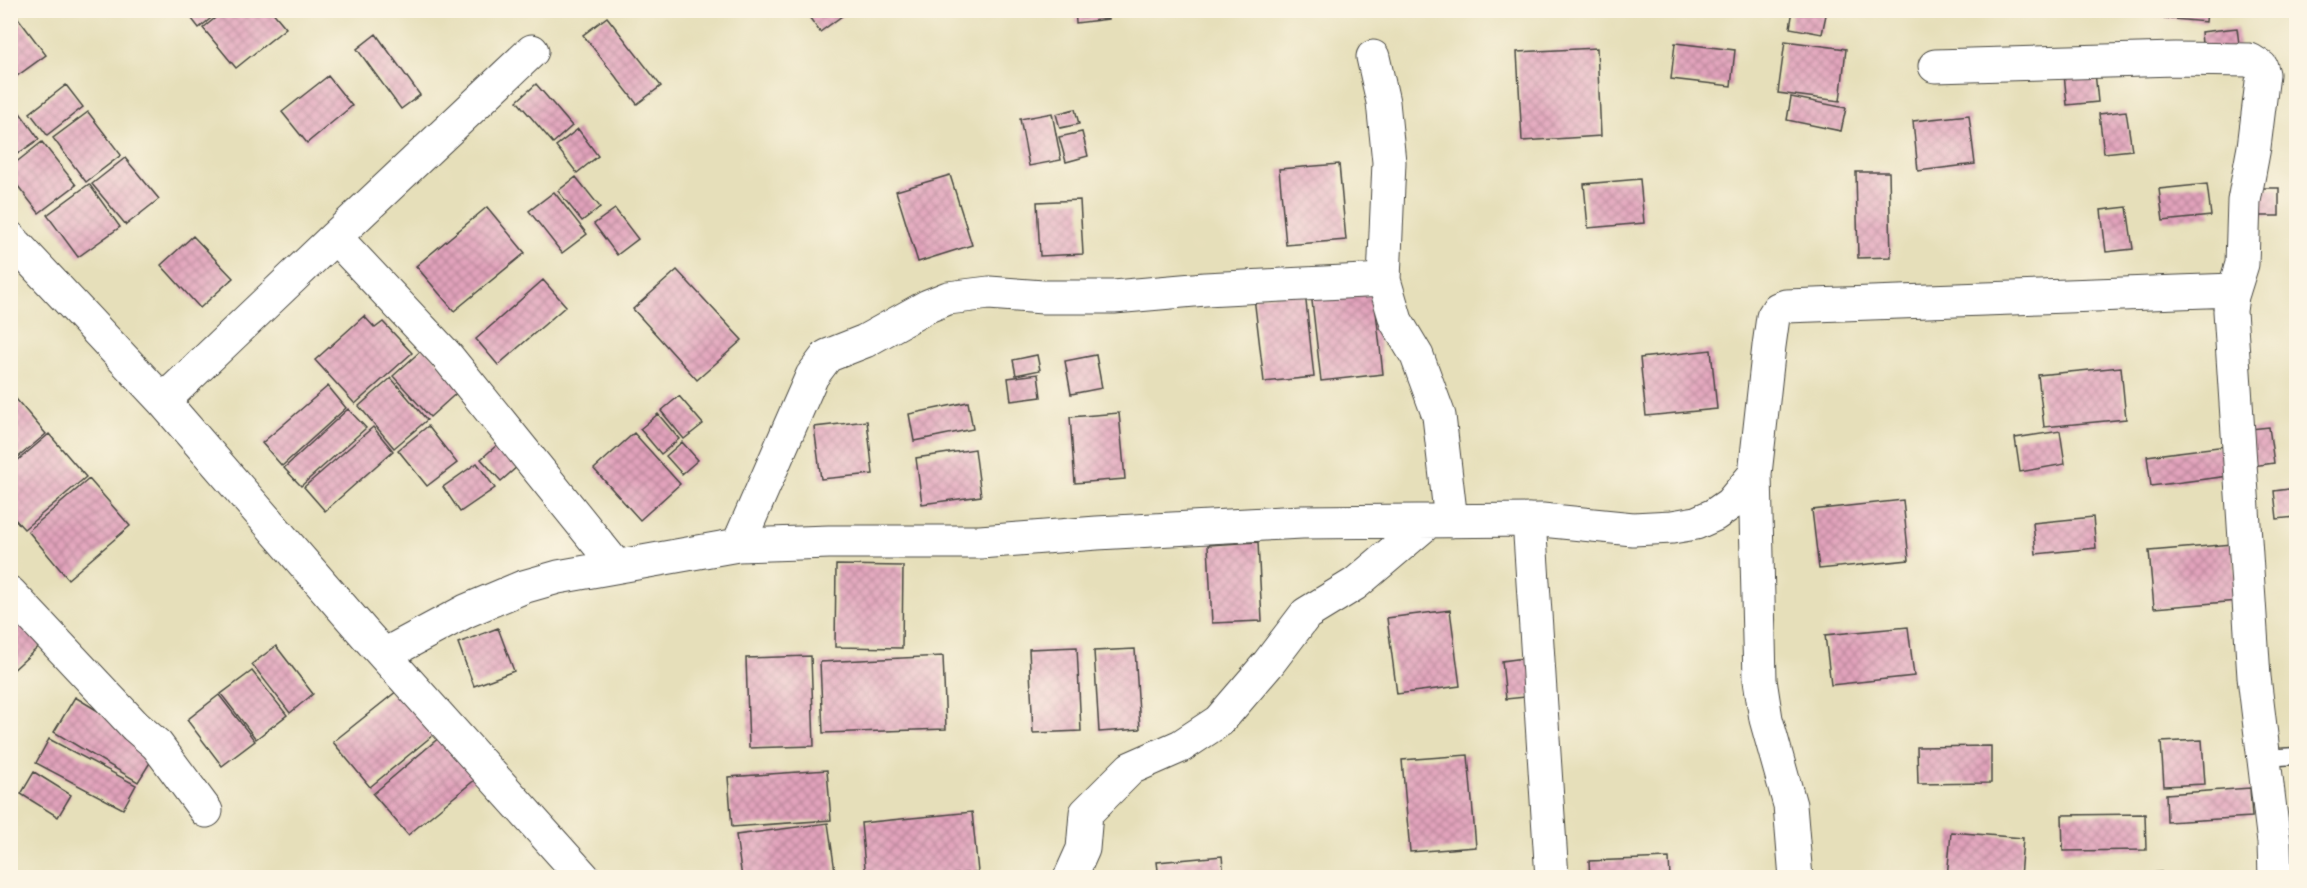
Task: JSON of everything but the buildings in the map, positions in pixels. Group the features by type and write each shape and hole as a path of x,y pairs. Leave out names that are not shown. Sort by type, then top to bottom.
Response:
{"street":[{"path":"163,401 532,51"},
{"path":"1373,57 1383,102 1389,162 1384,280 1396,321 1417,356 1439,416 1439,522"},
{"path":"1935,66 2175,59 2250,60 2261,67 2263,74 2254,147 2244,201 2242,264 2230,311 2254,677 2281,757 2274,843 2275,878"},
{"path":"335,237 446,355 616,566"},
{"path":"17,258 163,401 384,655 584,878"},
{"path":"738,545 819,364 827,356 865,341 928,306 948,298 989,293 1043,297 1114,297 1205,289 1384,280"},
{"path":"1796,878 1790,805 1766,719 1760,680 1755,474 1773,317 1778,309 1786,306 2234,290"},
{"path":"384,655 466,611 523,587 558,577 738,545 829,542 980,542 1302,522 1529,520 1600,524 1633,529 1672,527 1696,523 1714,515 1730,504 1755,474"},
{"path":"1529,520 1552,878"},
{"path":"1071,878 1083,849 1086,813 1131,768 1180,746 1219,721 1268,664 1306,614 1355,584 1439,522"},
{"path":"10,593 135,726 157,745 206,811"}]}
